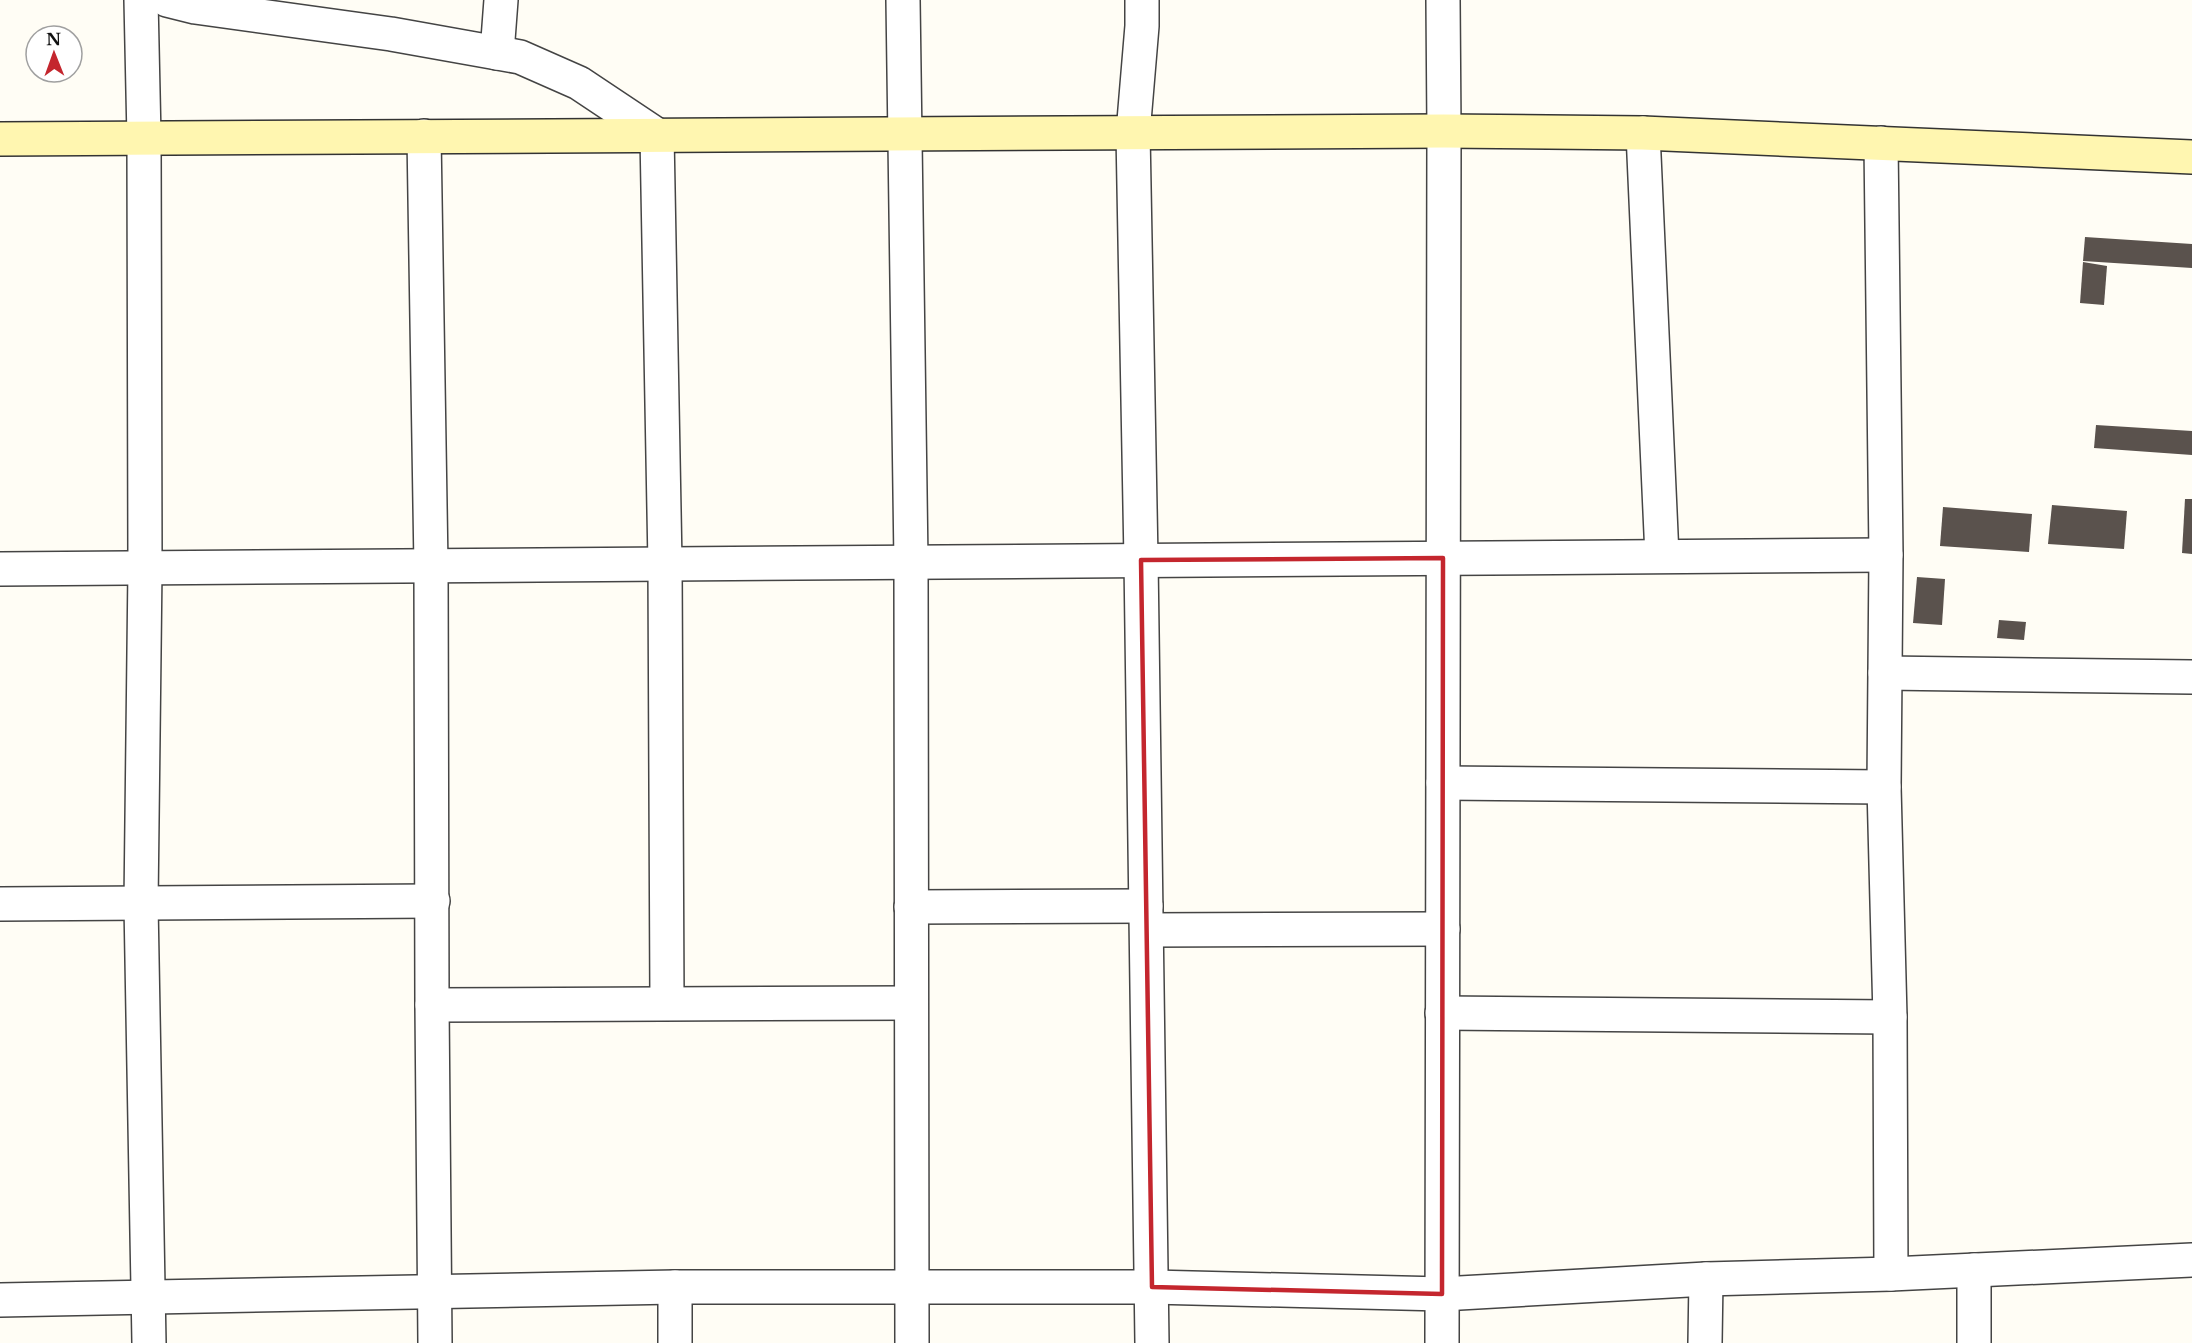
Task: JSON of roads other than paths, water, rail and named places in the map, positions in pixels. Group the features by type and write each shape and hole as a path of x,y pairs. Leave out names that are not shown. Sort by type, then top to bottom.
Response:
{"street":[{"path":"141,0 144,138 145,568 141,904 149,1343"},
{"path":"167,0 195,8 391,34 520,57 579,83 657,135"},
{"path":"496,53 501,0"},
{"path":"903,0 911,562 912,1343"},
{"path":"1142,0 1133,133 1152,1343"},
{"path":"1442,1343 1443,0"},
{"path":"0,139 1444,131 1643,133 2192,157"},
{"path":"1643,133 1662,556"},
{"path":"657,135 665,564 667,1004"},
{"path":"424,136 431,566 435,1343"},
{"path":"1881,143 1886,555 1884,787 1890,1017 1891,1274"},
{"path":"0,569 1886,555"},
{"path":"1885,673 2192,677"},
{"path":"1443,783 1884,787"},
{"path":"0,904 433,901"},
{"path":"911,907 1443,930"},
{"path":"432,1005 911,1004"},
{"path":"1443,1013 1890,1017"},
{"path":"0,1300 675,1287 912,1289 1152,1287 1442,1294 1706,1279 1891,1274 2192,1260"},
{"path":"1974,1270 1974,1343"},
{"path":"1706,1279 1706,1343"},
{"path":"675,1287 675,1343"}]}
